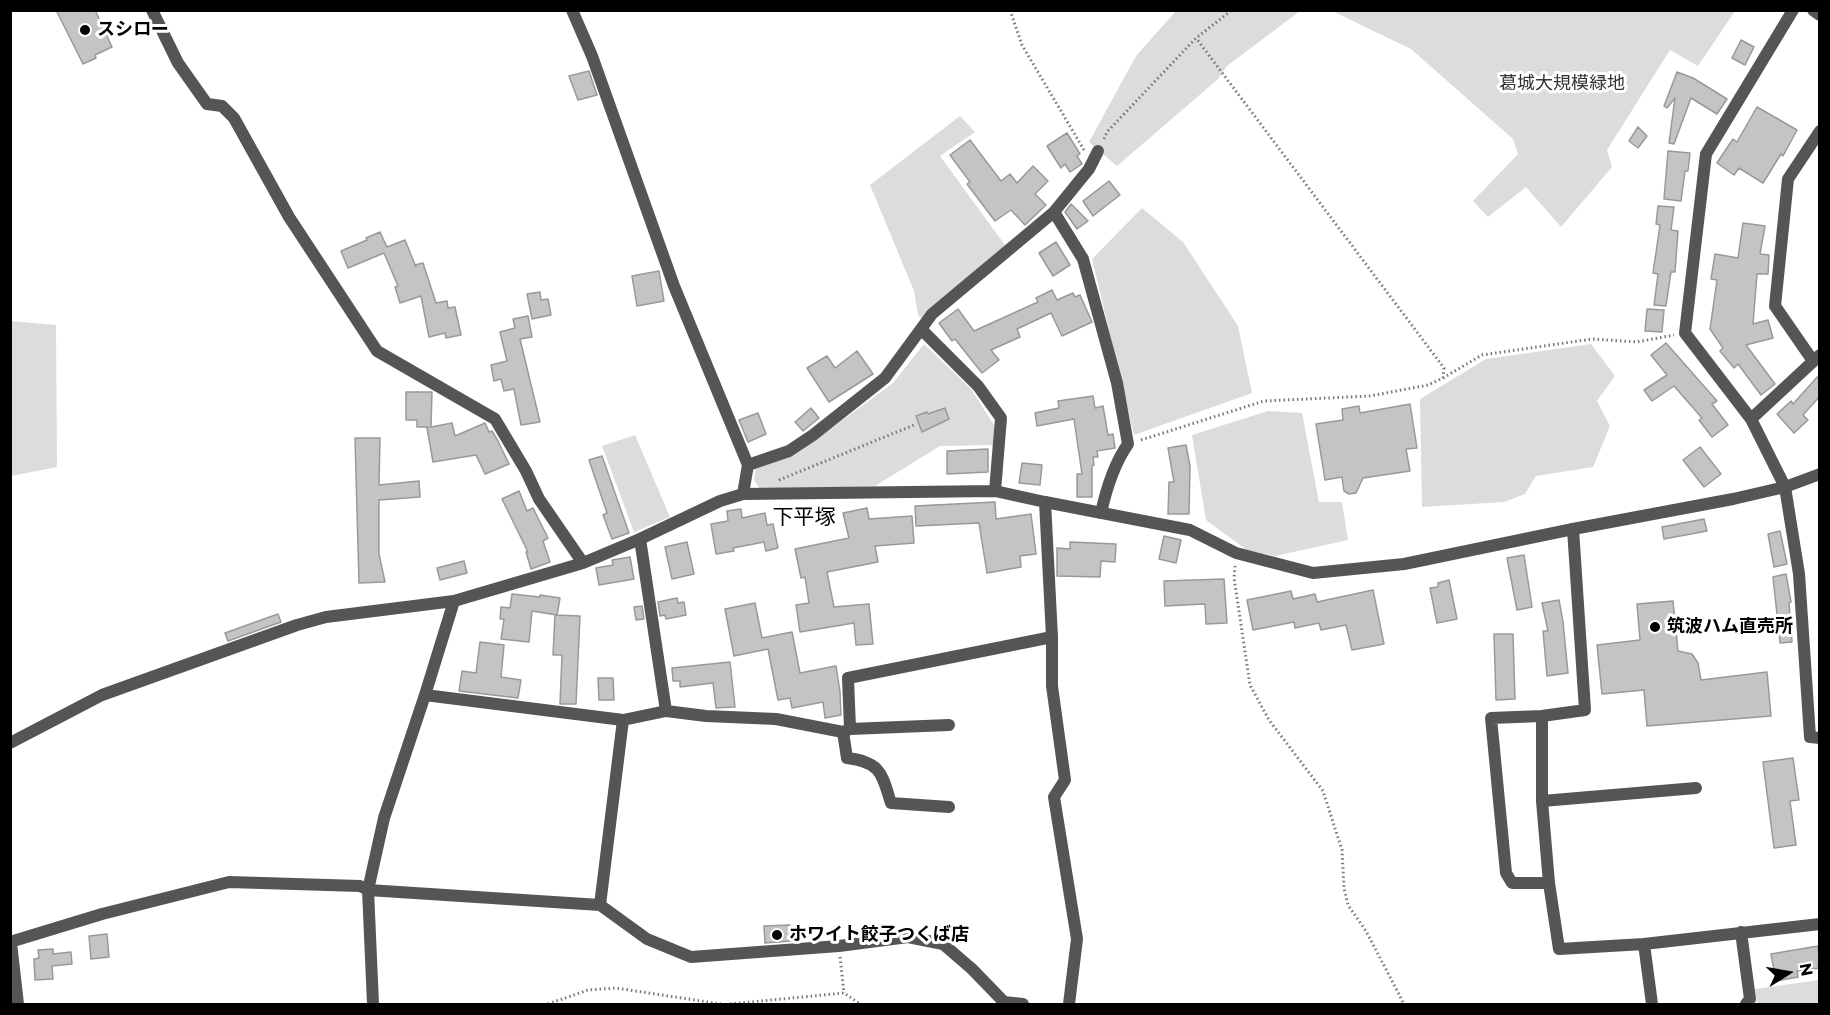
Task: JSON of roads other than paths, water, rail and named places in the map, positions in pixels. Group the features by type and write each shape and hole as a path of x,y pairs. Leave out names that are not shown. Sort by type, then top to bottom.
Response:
{"street":[{"path":"152,10 178,63 207,104 222,106 234,118 289,217 377,351 495,418 526,471 539,499 583,563"},
{"path":"572,10 592,56 674,286 748,465 743,494"},
{"path":"1793,10 1706,154 1684,333 1751,419 1785,487 1799,574 1810,737 1820,738"},
{"path":"1813,10 1820,15"},
{"path":"1751,419 1816,358 1775,306 1788,179 1820,131"},
{"path":"748,465 789,451 885,378 932,314 1054,212 1089,169 1098,151"},
{"path":"1054,212 1083,259 1117,383 1128,444 1121,454 1101,513"},
{"path":"921,329 978,386 1001,418 995,491"},
{"path":"10,743 102,695 297,625 326,617 453,601 583,563 720,501 743,494 995,491 1190,530 1236,553 1313,573 1404,564 1572,529 1680,510 1785,487 1820,474"},
{"path":"1045,502 1052,637 1052,687 1065,780 1054,797 1077,939 1069,1005"},
{"path":"1549,883 1512,883 1506,873 1491,718 1542,716 1585,710 1572,529"},
{"path":"640,539 666,711"},
{"path":"373,1005 368,890 384,818 425,695 453,601"},
{"path":"949,807 891,803 883,775 874,767 855,759 846,758 848,678 1052,637"},
{"path":"425,695 624,720 666,711 706,716 776,719 846,730 949,724"},
{"path":"1542,716 1542,801 1549,883 1559,949 1644,944 1820,924"},
{"path":"600,905 624,720"},
{"path":"1542,801 1696,788"},
{"path":"18,1005 11,943 102,914 229,882 360,886 368,890 600,905 647,939 691,957 839,946 908,937 944,944 1004,1002 1023,1005"},
{"path":"1741,932 1749,999 1746,1005"},
{"path":"1644,944 1652,1005"}],"place":[{"name":"スシロー","path":"85,30"},
{"name":"筑波ハム直売所","path":"1655,627"},
{"name":"ホワイト餃子つくば店","path":"777,935"}],"district":[{"name":"下平塚","path":"804,518"}],"park label":[{"name":"葛城大規模緑地","path":"1562,84"}]}
